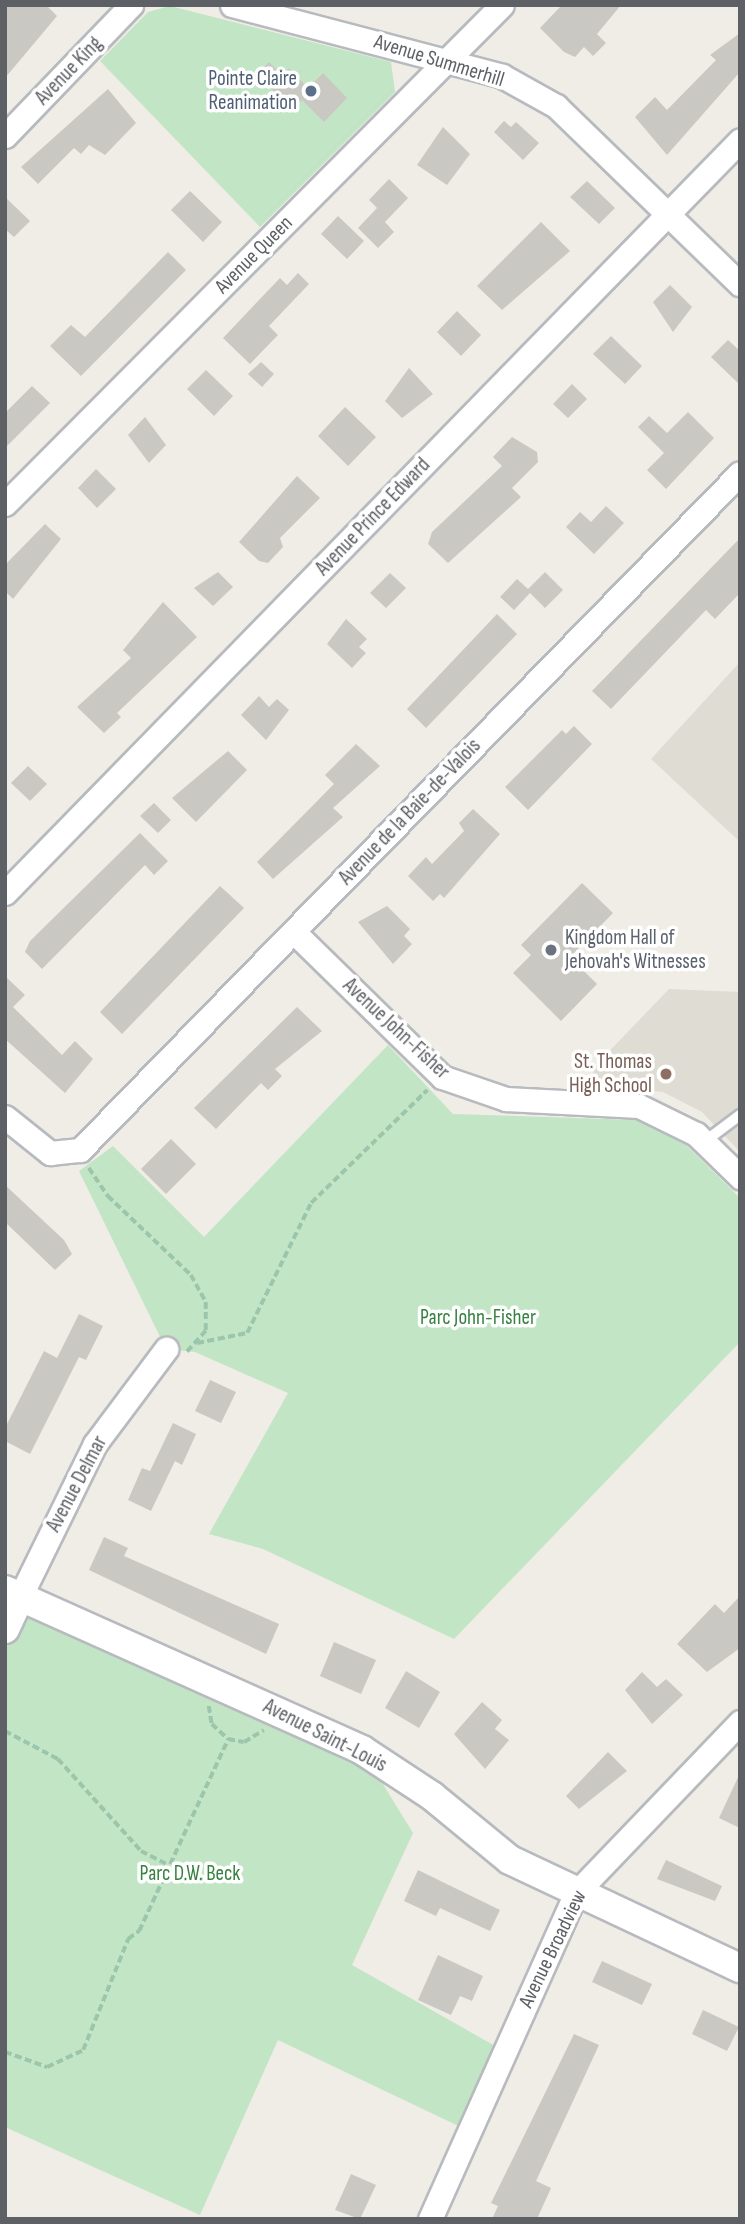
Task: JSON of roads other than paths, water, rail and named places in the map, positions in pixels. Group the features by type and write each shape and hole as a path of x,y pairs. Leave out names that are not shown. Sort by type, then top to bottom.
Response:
{"street":[{"name":"Avenue King","path":"5,136 131,5"},
{"name":"Avenue Summerhill","path":"232,5 448,59 502,76 555,106 740,284"},
{"name":"Avenue Queen","path":"5,504 502,5"},
{"name":"Avenue Prince Edward","path":"5,893 740,140"},
{"name":"Avenue de la Baie-de-Valois","path":"5,1116 50,1153 80,1150 740,473"},
{"name":"Avenue John-Fisher","path":"294,932 442,1077 506,1100 639,1106 668,1116 704,1142 740,1177"},
{"name":"Avenue Delmar","path":"5,1629 13,1593 95,1444 166,1349"},
{"name":"Avenue Saint-Louis","path":"13,1593 362,1750 432,1796 509,1860 740,1968"},
{"name":"Avenue Broadview","path":"430,2219 576,1893 740,1722"}],"lane":[{"path":"704,1142 740,1115"}],"place":[{"name":"Pointe Claire Reanimation","path":"311,91"},
{"name":"Kingdom Hall of Jehovah's Witnesses","path":"551,950"},
{"name":"St. Thomas High School","path":"666,1074"}],"park label":[{"name":"Parc John-Fisher","path":"478,1318"},
{"name":"Parc D.W. Beck","path":"190,1874"}]}
